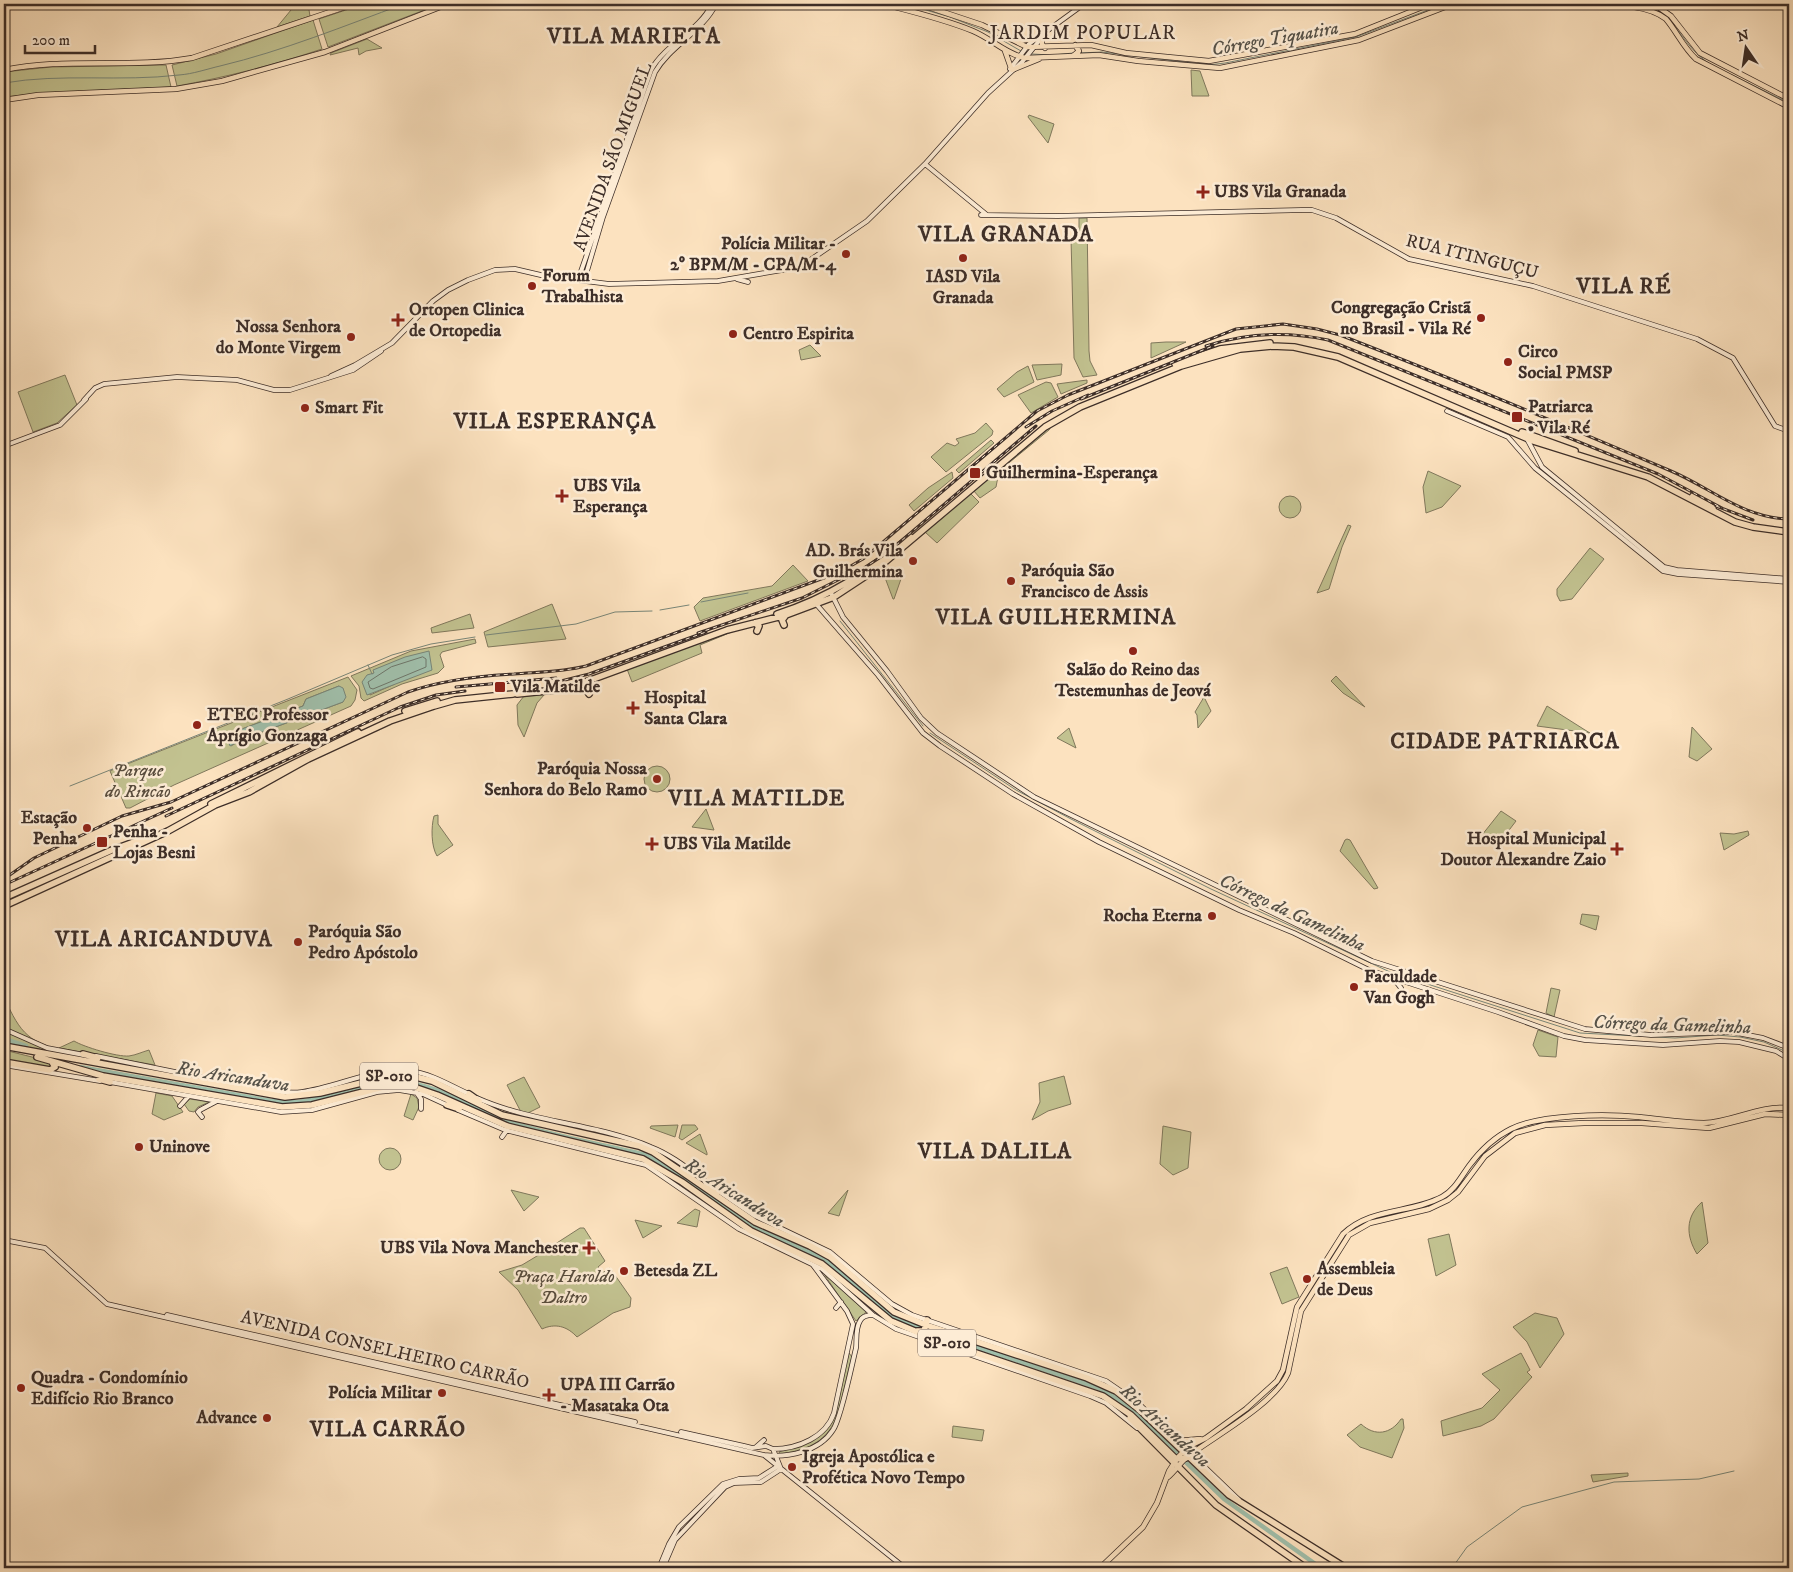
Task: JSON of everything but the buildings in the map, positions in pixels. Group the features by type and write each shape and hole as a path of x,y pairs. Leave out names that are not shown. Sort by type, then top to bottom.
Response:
{"highway":[{"path":"4,896 178,823 207,805 324,747 413,708 451,698 515,693 584,680 707,634 793,609 833,595 872,567 1024,440 1062,412 1184,360 1212,352 1259,343 1294,344 1317,348 1365,364 1536,442 1648,477 1735,522 1753,527 1789,530"},
{"path":"4,906 144,843 215,805 254,790 316,755 410,713 456,700 564,688 608,675 719,633 786,615 817,604 878,568 1055,420 1080,407 1153,376 1201,360 1240,350 1272,346 1315,351 1344,359 1525,436 1648,474 1670,483 1717,510 1740,519 1789,530"},
{"path":"1201,360 1212,352"},
{"path":"1532,450 1536,442"},
{"path":"817,604 821,598"},
{"path":"784,625 782,620 786,615"},
{"path":"755,622 759,626 757,631"},
{"path":"589,694 585,691 585,686 608,675"},
{"path":"254,790 255,785 281,769"},
{"path":"4,896 41,878 78,865"},
{"name":"SP-010","path":"4,1047 103,1076 219,1099 293,1107 312,1105 387,1086 411,1086 492,1121 643,1159 665,1170 738,1222 808,1260 833,1271 882,1315 901,1326 1104,1396 1129,1418 1146,1437 1182,1458 1240,1502 1346,1568"},
{"name":"SP-010","path":"31,1054 135,1070 256,1093 294,1097 320,1093 384,1077 412,1076 432,1082 488,1109 517,1119 639,1146 665,1158 755,1222 810,1246 830,1257 894,1312 925,1326 1087,1378 1116,1391 1182,1458 1226,1513 1306,1568"},
{"path":"83,1054 124,1064 135,1070"},
{"path":"4,1064 54,1069 55,1064 47,1059"},
{"path":"64,1065 80,1073 110,1082"},
{"path":"210,1084 255,1088"},
{"path":"469,1094 486,1105 517,1119"},
{"path":"219,1099 246,1106"},
{"path":"447,1105 492,1121"},
{"path":"665,1170 692,1192 694,1196"},
{"path":"687,1174 719,1191"},
{"path":"843,1260 864,1284 864,1287"},
{"path":"901,1326 925,1326"},
{"path":"946,1347 951,1346 987,1358 991,1357"},
{"path":"989,1346 1052,1362"},
{"path":"1104,1396 1131,1415 1182,1458"}],"main road":[{"path":"4,70 31,65 145,63 185,59 219,50 354,4"},
{"path":"4,100 52,95 176,89 225,80 326,52 448,4"},
{"name":"AVENIDA SÃO MIGUEL","path":"581,281 654,64 700,21 712,4"},
{"name":"AVENIDA SÃO MIGUEL","path":"581,281 581,275 636,119 658,66 702,24 716,4"},
{"path":"888,4 993,36 1023,42 1036,39"},
{"path":"918,4 993,36 1004,50 1012,69"},
{"path":"1012,69 1026,47 1084,4"},
{"path":"1004,50 1026,58 1040,59 1099,55 1190,63 1219,61 1355,34 1430,4"},
{"path":"1011,40 1033,48 1076,45 1220,68 1349,43 1453,4"},
{"path":"1566,4 1591,6 1630,5 1654,10 1665,18 1685,49 1696,59 1789,107"},
{"path":"1584,4 1591,6"},
{"path":"1654,4 1671,16 1700,53 1789,99"},
{"path":"4,446 60,425 98,387 108,383 177,377 237,380 280,390 299,388 357,368 403,334 433,301 448,290 478,276 500,269 515,269 609,284 735,279 794,269 807,263 867,221 925,164 1006,75 1026,58 1048,31"},
{"path":"1042,38 1042,44 1045,48"},
{"path":"1070,57 1079,51 1076,45"},
{"path":"1012,69 1040,59"},
{"path":"925,164 988,215"},
{"name":"RUA ITINGUÇU","path":"981,215 1058,216 1302,210 1319,212 1336,218 1409,259 1533,286 1697,339 1732,358 1775,426 1789,431"},
{"path":"735,279 748,282"},
{"path":"1447,411 1508,438 1535,468 1663,571 1789,580"},
{"path":"1525,436 1542,467 1661,565 1677,570 1789,580"},
{"path":"1523,453 1532,450"},
{"path":"1535,468 1542,467"},
{"path":"833,595 843,618 930,727 1034,797 1388,968 1585,1029 1656,1035 1732,1032 1762,1038 1789,1048"},
{"path":"817,604 878,675 923,733 984,776 1104,844 1369,970 1518,1018 1564,1036 1585,1040 1656,1045 1739,1042 1776,1051 1789,1059"},
{"path":"1392,978 1401,988"},
{"path":"4,1029 47,1048 165,1069 255,1088 286,1092 304,1092 373,1074 402,1070 432,1076 469,1094 516,1113 651,1146 673,1158 755,1216 818,1244 843,1260 885,1299 925,1326 1052,1362 1091,1375 1118,1388 1138,1403 1177,1440 1182,1458"},
{"path":"4,1064 171,1093 219,1099"},
{"path":"246,1106 281,1112 303,1111 383,1091 425,1092 447,1105 490,1125 638,1162 661,1173 749,1235 808,1260 832,1276 873,1314 896,1329 1100,1400 1146,1437"},
{"path":"416,1092 421,1099 421,1109"},
{"path":"180,1106 184,1099 190,1096"},
{"path":"202,1117 198,1112 219,1099"},
{"path":"1100,1568 1143,1527 1157,1503 1168,1477 1182,1458 1204,1439 1265,1394 1277,1381 1283,1370 1297,1308 1343,1234 1354,1224 1368,1217 1430,1202 1444,1196 1485,1148 1519,1125 1553,1118 1627,1116 1712,1122 1762,1109 1789,1108"},
{"path":"1630,1122 1709,1128 1765,1114 1789,1115"},
{"path":"1182,1458 1268,1398 1284,1381 1288,1373 1301,1311 1345,1239 1355,1230 1370,1223 1429,1209 1448,1200 1458,1192 1485,1156 1502,1142 1519,1132 1545,1125 1649,1121 1653,1118"},
{"path":"502,1137 507,1130"},
{"name":"AVENIDA CONSELHEIRO CARRÃO","path":"4,1240 45,1248 108,1304 764,1455 904,1568"},
{"path":"780,1468 778,1456 774,1449 796,1444 820,1434 829,1424 834,1413 853,1327 852,1319 841,1302 808,1260"},
{"name":"AVENIDA CONSELHEIRO CARRÃO","path":"104,1300 752,1448 762,1446 774,1449"},
{"path":"836,1308 841,1302"},
{"path":"762,1446 761,1452 764,1455 778,1456 798,1453 826,1437 835,1427 855,1350 859,1322 865,1316 873,1314"},
{"path":"1177,1440 1204,1439"},
{"path":"752,1448 764,1440"},
{"path":"796,1444 798,1453"},
{"path":"659,1568 673,1539 685,1520 726,1482 759,1478 780,1468"},
{"path":"663,1568 673,1539 727,1486 761,1482 780,1468"},
{"path":"685,1520 690,1522"}],"green space":[{"path":"308,4 310,16 277,27 291,10 292,5"},
{"path":"364,4 440,4 328,47 319,19"},
{"path":"313,20 322,49 250,70 177,86 172,65 216,54"},
{"path":"367,39 382,48 366,51 359,55 358,48 330,55 331,53"},
{"path":"166,65 171,87 43,93 4,97 4,72 51,67"},
{"path":"1191,70 1200,71 1209,96 1192,96"},
{"path":"1029,115 1054,124 1048,143 1028,117"},
{"path":"1079,218 1087,218 1089,351 1090,361 1097,375 1083,377 1074,358 1071,238 1079,237"},
{"path":"1186,342 1151,358 1151,343"},
{"path":"810,345 821,356 801,360 799,350"},
{"path":"1062,364 1061,375 1037,380 1032,365"},
{"path":"1028,366 1034,382 1004,397 997,389 1017,372"},
{"path":"65,375 77,405 57,423 33,432 18,392"},
{"path":"1087,380 1087,383 1061,394 1057,384"},
{"path":"1046,382 1051,383 1058,397 1031,413 1018,395"},
{"path":"986,423 993,431 992,435 946,472 931,457 947,443 955,446 959,443 956,439 975,433"},
{"path":"1052,425 1049,430 999,471 996,487 980,498 973,490"},
{"path":"991,440 994,443 959,473 956,470"},
{"path":"1428,471 1461,486 1442,507 1426,513 1423,487"},
{"path":"952,472 953,478 914,511 909,505 928,488"},
{"path":"970,493 979,502 937,543 925,532"},
{"path":"1290,496 1298,499 1301,507 1298,515 1290,518 1282,515 1279,507 1282,499"},
{"path":"1348,525 1351,526 1342,547 1329,589 1317,593"},
{"path":"1590,548 1604,559 1572,599 1560,601 1557,589"},
{"path":"793,565 808,581 700,621 694,607 703,598 772,586"},
{"path":"884,575 902,576 894,599 893,599"},
{"path":"552,604 566,639 488,647 484,632"},
{"path":"470,614 474,628 432,633 431,628"},
{"path":"734,631 700,645 702,653 632,682 627,669"},
{"path":"475,639 476,643 442,652 440,655 444,667 438,673 402,684 364,701 361,698 359,686 351,676 411,651","holes":["374,673 395,684 370,695 367,676"]},
{"path":"1336,676 1365,707 1343,693 1331,681"},
{"name":"Parque do Rincão","path":"348,677 357,690 355,700 351,706 174,785 130,808 126,808 110,771","holes":["339,686 343,702 243,739 231,746 226,735 303,706 306,699"]},
{"path":"544,695 537,703 524,737 518,725 517,705 524,696"},
{"path":"1204,697 1211,711 1198,728 1195,712"},
{"path":"1547,706 1585,730 1590,733 1537,726"},
{"path":"1692,727 1712,749 1697,761 1689,757"},
{"path":"1069,728 1076,748 1057,738"},
{"path":"657,766 666,770 670,779 666,788 657,792 648,788 644,779 648,770"},
{"path":"706,809 714,830 692,827"},
{"path":"1501,811 1516,821 1497,846 1482,835"},
{"path":"438,815 438,824 453,845 437,856 433,842 432,825 434,816"},
{"path":"1748,831 1749,835 1724,850 1720,833 1734,834"},
{"path":"1347,839 1350,840 1378,888 1374,889 1340,851"},
{"path":"1582,914 1599,916 1596,930 1580,924"},
{"path":"1551,988 1560,990 1554,1017 1546,1013"},
{"path":"4,997 16,1020 28,1035 45,1045 70,1052 28,1053 4,1047"},
{"path":"1538,1030 1558,1037 1556,1057 1539,1056 1533,1045"},
{"path":"74,1041 101,1051 124,1056 132,1056 149,1050 155,1065 59,1048"},
{"path":"4,1050 48,1061 52,1063 51,1068 4,1061"},
{"path":"1064,1076 1071,1104 1048,1111 1032,1120 1040,1102 1039,1083"},
{"path":"524,1077 540,1107 528,1113 521,1112 507,1085"},
{"path":"156,1093 172,1096 183,1112 164,1120 152,1114"},
{"path":"411,1094 417,1098 419,1107 413,1120 404,1116"},
{"path":"190,1099 209,1102 198,1107 194,1112 189,1111 184,1104"},
{"path":"678,1125 675,1137 650,1128 651,1126"},
{"path":"682,1125 695,1125 698,1129 682,1140 679,1138"},
{"path":"1163,1126 1191,1132 1188,1168 1173,1175 1160,1164"},
{"path":"700,1134 707,1153 707,1155 686,1143"},
{"path":"390,1148 398,1151 401,1159 398,1167 390,1170 382,1167 379,1159 382,1151"},
{"path":"511,1190 539,1197 524,1211"},
{"path":"848,1190 839,1216 828,1213"},
{"path":"1702,1202 1708,1243 1697,1254 1689,1234 1689,1227 1692,1214"},
{"path":"695,1209 700,1211 697,1227 677,1223"},
{"path":"635,1220 662,1226 643,1238"},
{"name":"Praça Haroldo Daltro","path":"580,1228 584,1228 605,1261 598,1267 602,1273 610,1268 631,1298 630,1307 613,1313 577,1337 569,1330 561,1327 552,1326 542,1329 518,1290 499,1272 522,1265 542,1253 544,1254 549,1251 549,1248"},
{"path":"1449,1234 1456,1265 1436,1276 1428,1239"},
{"path":"1287,1267 1299,1297 1282,1304 1270,1273"},
{"path":"824,1274 866,1312 856,1321"},
{"path":"1535,1313 1557,1318 1564,1334 1540,1368 1527,1342 1513,1327"},
{"path":"849,1353 852,1357 839,1408 834,1422 827,1433 816,1442 801,1449 780,1454 779,1452 817,1438 831,1424"},
{"path":"1521,1353 1530,1370 1527,1372 1532,1377 1494,1419 1481,1426 1443,1436 1441,1421 1482,1408 1500,1390 1482,1374"},
{"path":"1403,1419 1404,1428 1392,1458 1360,1447 1347,1435 1361,1424 1372,1431 1388,1431"},
{"path":"953,1426 984,1430 982,1441 952,1437"},
{"path":"1628,1473 1628,1476 1593,1482 1591,1475"}],"water":[{"path":"429,651 432,670 367,695 362,682 367,675 374,673 373,670 405,657"},
{"path":"339,686 343,688 346,697 343,702 243,739 230,746 226,735 303,706 306,699"}],"waterway":[{"name":"Córrego Tiquatira","path":"4,83 26,80 135,78 189,74 290,46 404,4"},
{"name":"Córrego Tiquatira","path":"905,4 950,17 988,32 1021,51"},
{"name":"Córrego Tiquatira","path":"1079,53 1102,52 1208,65 1225,63 1356,37 1444,4"},
{"name":"Córrego Tiquatira","path":"1646,4 1657,9 1665,16 1700,57 1710,64"},
{"name":"Córrego Tiquatira","path":"1054,55 1073,53"},
{"name":"Córrego Tiquatira","path":"1032,54 1050,55"},
{"name":"Córrego Tiquatira","path":"1732,75 1789,103"},
{"name":"Córrego da Gamelinha","path":"701,602 748,593"},
{"name":"Córrego da Gamelinha","path":"660,610 689,605"},
{"name":"Córrego da Gamelinha","path":"486,635 576,624 615,612 652,611"},
{"name":"Córrego da Gamelinha","path":"840,621 923,726"},
{"name":"Córrego da Gamelinha","path":"70,786 288,699 392,655 431,644 475,637"},
{"path":"368,665 372,674"},
{"name":"Córrego da Gamelinha","path":"930,733 1016,790 1071,819 1211,889 1390,972 1580,1033 1675,1038 1717,1035 1740,1037 1764,1042 1789,1053"},
{"name":"Rio Aricanduva","path":"4,1039 26,1046"},
{"name":"Rio Aricanduva","path":"80,1067 271,1101 288,1102 310,1100 375,1083 401,1082 416,1084 443,1092 507,1121 647,1155 667,1166 734,1214 763,1232 823,1258 886,1313 907,1324 1099,1388 1119,1400 1224,1499 1321,1568"},
{"path":"1452,1568 1467,1547 1522,1507 1614,1482 1699,1479 1734,1471"}],"railway":[{"path":"4,879 34,858 122,816 171,802 408,692 460,679 559,671 586,666 840,572 863,559 1037,411 1068,395 1236,329 1283,324 1317,329 1340,335 1671,471 1742,508 1772,517 1789,519"},
{"path":"1206,346 1236,338 1267,335 1297,335 1328,340 1658,474 1722,508"},
{"path":"1081,399 1213,346"},
{"path":"1026,427 1052,411 1088,395"},
{"path":"850,577 887,553 1036,426"},
{"path":"1716,506 1753,520"},
{"path":"698,633 802,598 854,572"},
{"path":"549,684 589,674 706,632"},
{"path":"456,687 556,678"},
{"path":"166,816 400,707 436,695 465,691"},
{"path":"4,885 172,808"}],"place":[{"name":"UBS Vila Granada","path":"1203,192"},
{"name":"Polícia Militar - 2º BPM/M - CPA/M-4","path":"846,254"},
{"name":"IASD Vila Granada","path":"963,258"},
{"name":"Forum Trabalhista","path":"532,286"},
{"name":"Congregação Cristã no Brasil - Vila Ré","path":"1481,318"},
{"name":"Ortopen Clinica de Ortopedia","path":"398,320"},
{"name":"Centro Espirita","path":"733,334"},
{"name":"Nossa Senhora do Monte Virgem","path":"351,337"},
{"name":"Circo Social PMSP","path":"1508,362"},
{"name":"Smart Fit","path":"305,408"},
{"name":"Patriarca • Vila Ré","path":"1517,417"},
{"name":"Guilhermina-Esperança","path":"975,473"},
{"name":"UBS Vila Esperança","path":"562,496"},
{"name":"AD. Brás Vila Guilhermina","path":"913,561"},
{"name":"Paróquia São Francisco de Assis","path":"1011,581"},
{"name":"Salão do Reino das Testemunhas de Jeová","path":"1133,651"},
{"name":"Vila Matilde","path":"500,687"},
{"name":"Hospital Santa Clara","path":"633,708"},
{"name":"ETEC Professor Aprígio Gonzaga","path":"197,725"},
{"name":"Paróquia Nossa Senhora do Belo Ramo","path":"657,779"},
{"name":"Estação Penha","path":"87,828"},
{"name":"Penha - Lojas Besni","path":"102,842"},
{"name":"UBS Vila Matilde","path":"652,844"},
{"name":"Hospital Municipal Doutor Alexandre Zaio","path":"1617,849"},
{"name":"Rocha Eterna","path":"1212,916"},
{"name":"Paróquia São Pedro Apóstolo","path":"298,942"},
{"name":"Faculdade Van Gogh","path":"1354,987"},
{"name":"Uninove","path":"139,1147"},
{"name":"UBS Vila Nova Manchester","path":"589,1248"},
{"name":"Betesda ZL","path":"624,1271"},
{"name":"Assembleia de Deus","path":"1307,1279"},
{"name":"Quadra - Condomínio Edifício Rio Branco","path":"21,1388"},
{"name":"Polícia Militar","path":"442,1393"},
{"name":"UPA III Carrão - Masataka Ota","path":"549,1395"},
{"name":"Advance","path":"267,1418"},
{"name":"Igreja Apostólica e Profética Novo Tempo","path":"792,1467"}],"district":[{"name":"JARDIM POPULAR","path":"1083,33"},
{"name":"VILA MARIETA","path":"634,36"},
{"name":"VILA GRANADA","path":"1006,234"},
{"name":"VILA RÉ","path":"1624,286"},
{"name":"VILA ESPERANÇA","path":"555,421"},
{"name":"VILA GUILHERMINA","path":"1056,617"},
{"name":"CIDADE PATRIARCA","path":"1505,741"},
{"name":"VILA MATILDE","path":"757,798"},
{"name":"VILA ARICANDUVA","path":"164,939"},
{"name":"VILA DALILA","path":"995,1151"},
{"name":"VILA CARRÃO","path":"388,1429"}]}
